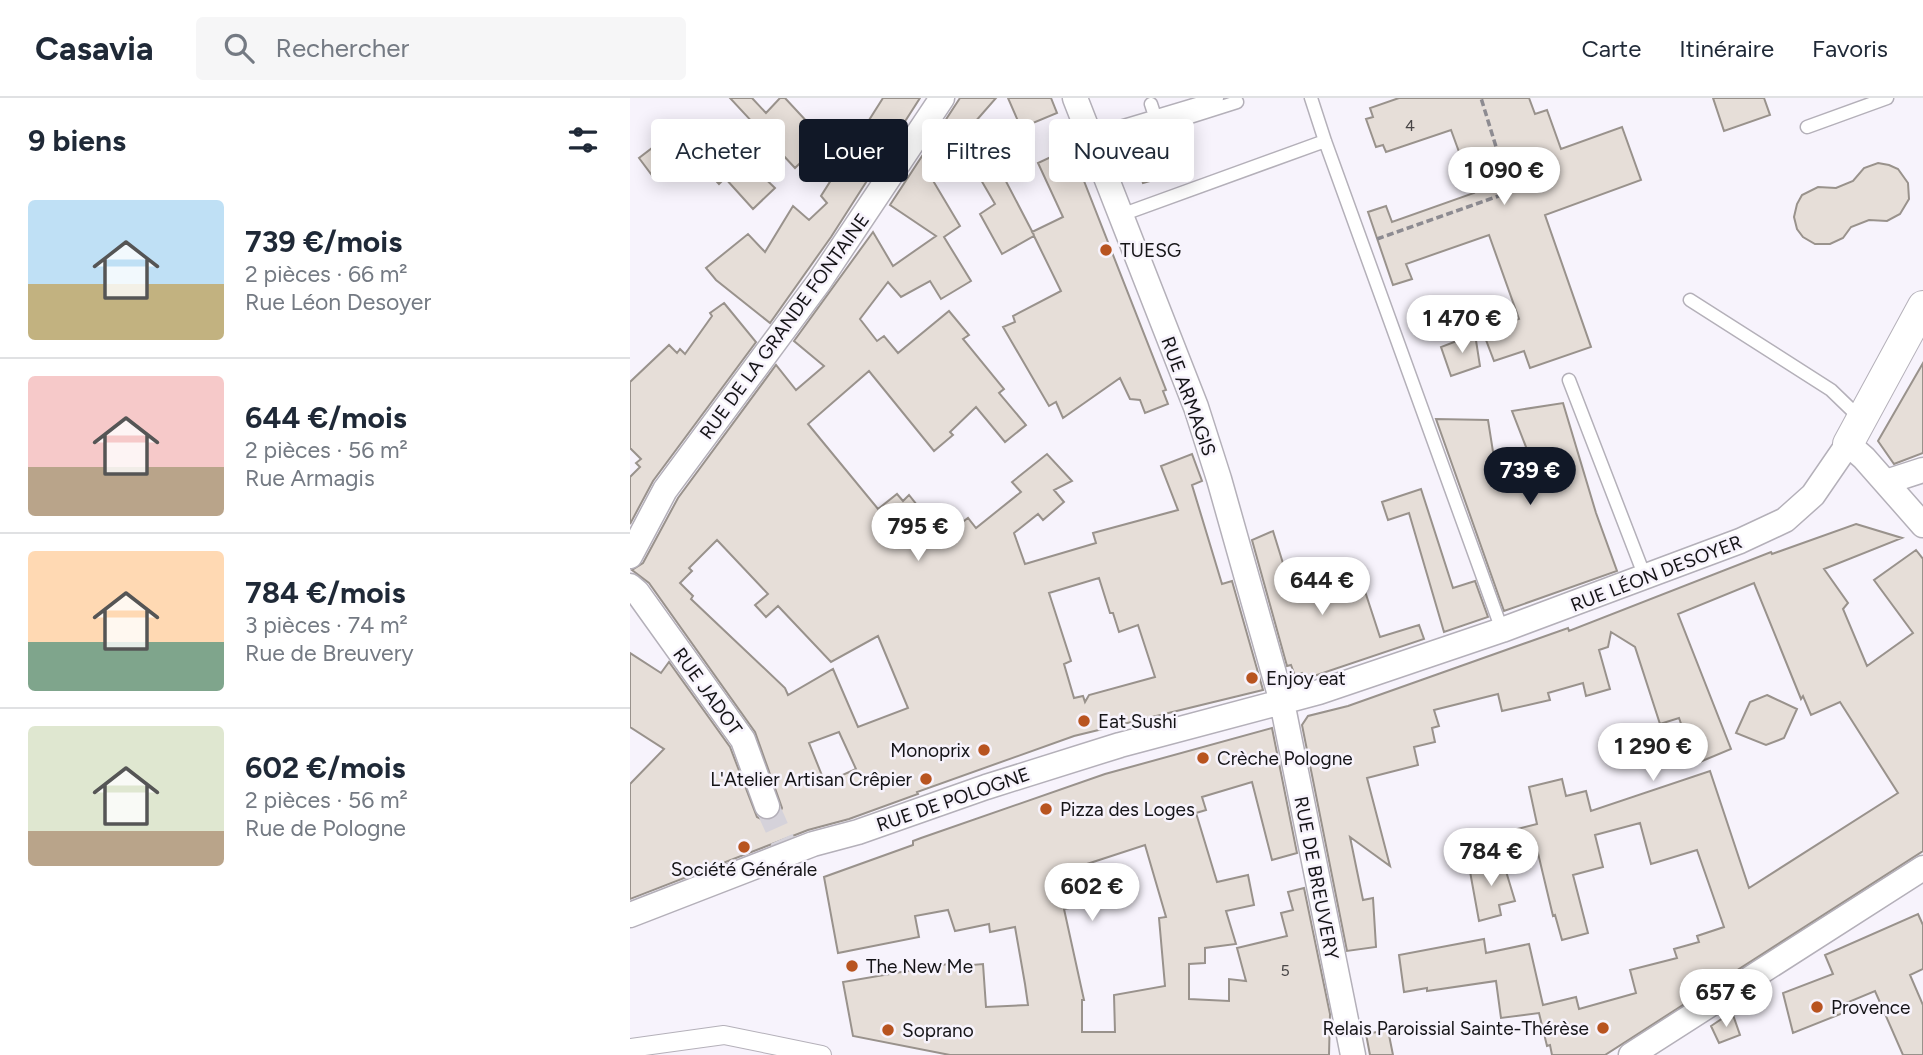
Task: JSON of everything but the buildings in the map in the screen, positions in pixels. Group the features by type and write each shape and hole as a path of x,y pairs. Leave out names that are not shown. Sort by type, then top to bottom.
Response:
{"street":[{"name":"RUE DE LA GRANDE FONTAINE","path":"630,556 665,490 804,303 942,98"},
{"name":"RUE ARMAGIS","path":"1074,98 1083,119"},
{"name":"RUE ARMAGIS","path":"1108,182 1196,407 1282,702"},
{"name":"RUE LÉON DESOYER","path":"1282,702 1502,630 1740,541 1785,520 1813,495 1855,432 1923,306"},
{"path":"1855,432 1864,458 1923,525"},
{"path":"1886,482 1923,470"},
{"name":"RUE JADOT","path":"630,586 743,740 767,806"},
{"name":"RUE DE POLOGNE","path":"630,915 813,844 858,832 1064,762 1282,702"},
{"name":"RUE DE BREUVERY","path":"1282,702 1353,1055"},
{"path":"1631,1055 1923,868"},
{"path":"630,1048 724,1035 822,1055"}],"lane":[{"path":"1176,119 1217,98"},
{"path":"1311,98 1502,630"},
{"path":"1807,127 1887,98"},
{"path":"1185,119 1237,102"},
{"path":"1151,104 1155,119"},
{"path":"1121,215 1325,141"},
{"path":"1690,300 1831,390 1855,432"},
{"path":"1569,380 1645,577"}],"path":[{"path":"1362,244 1510,192 1481,98"}],"tunnel":[{"path":"767,806 788,853"}],"place":[{"name":"TUESG","path":"1106,250"},
{"name":"Enjoy eat","path":"1252,678"},
{"name":"Eat Sushi","path":"1084,721"},
{"name":"Monoprix","path":"984,750"},
{"name":"Crèche Pologne","path":"1203,758"},
{"name":"L'Atelier Artisan Crêpier","path":"926,779"},
{"name":"Pizza des Loges","path":"1046,809"},
{"name":"Société Générale","path":"744,847"},
{"name":"The New Me","path":"852,966"},
{"name":"Provence","path":"1817,1007"},
{"name":"Relais Paroissial Sainte-Thérèse","path":"1603,1028"},
{"name":"Soprano","path":"888,1030"}]}
